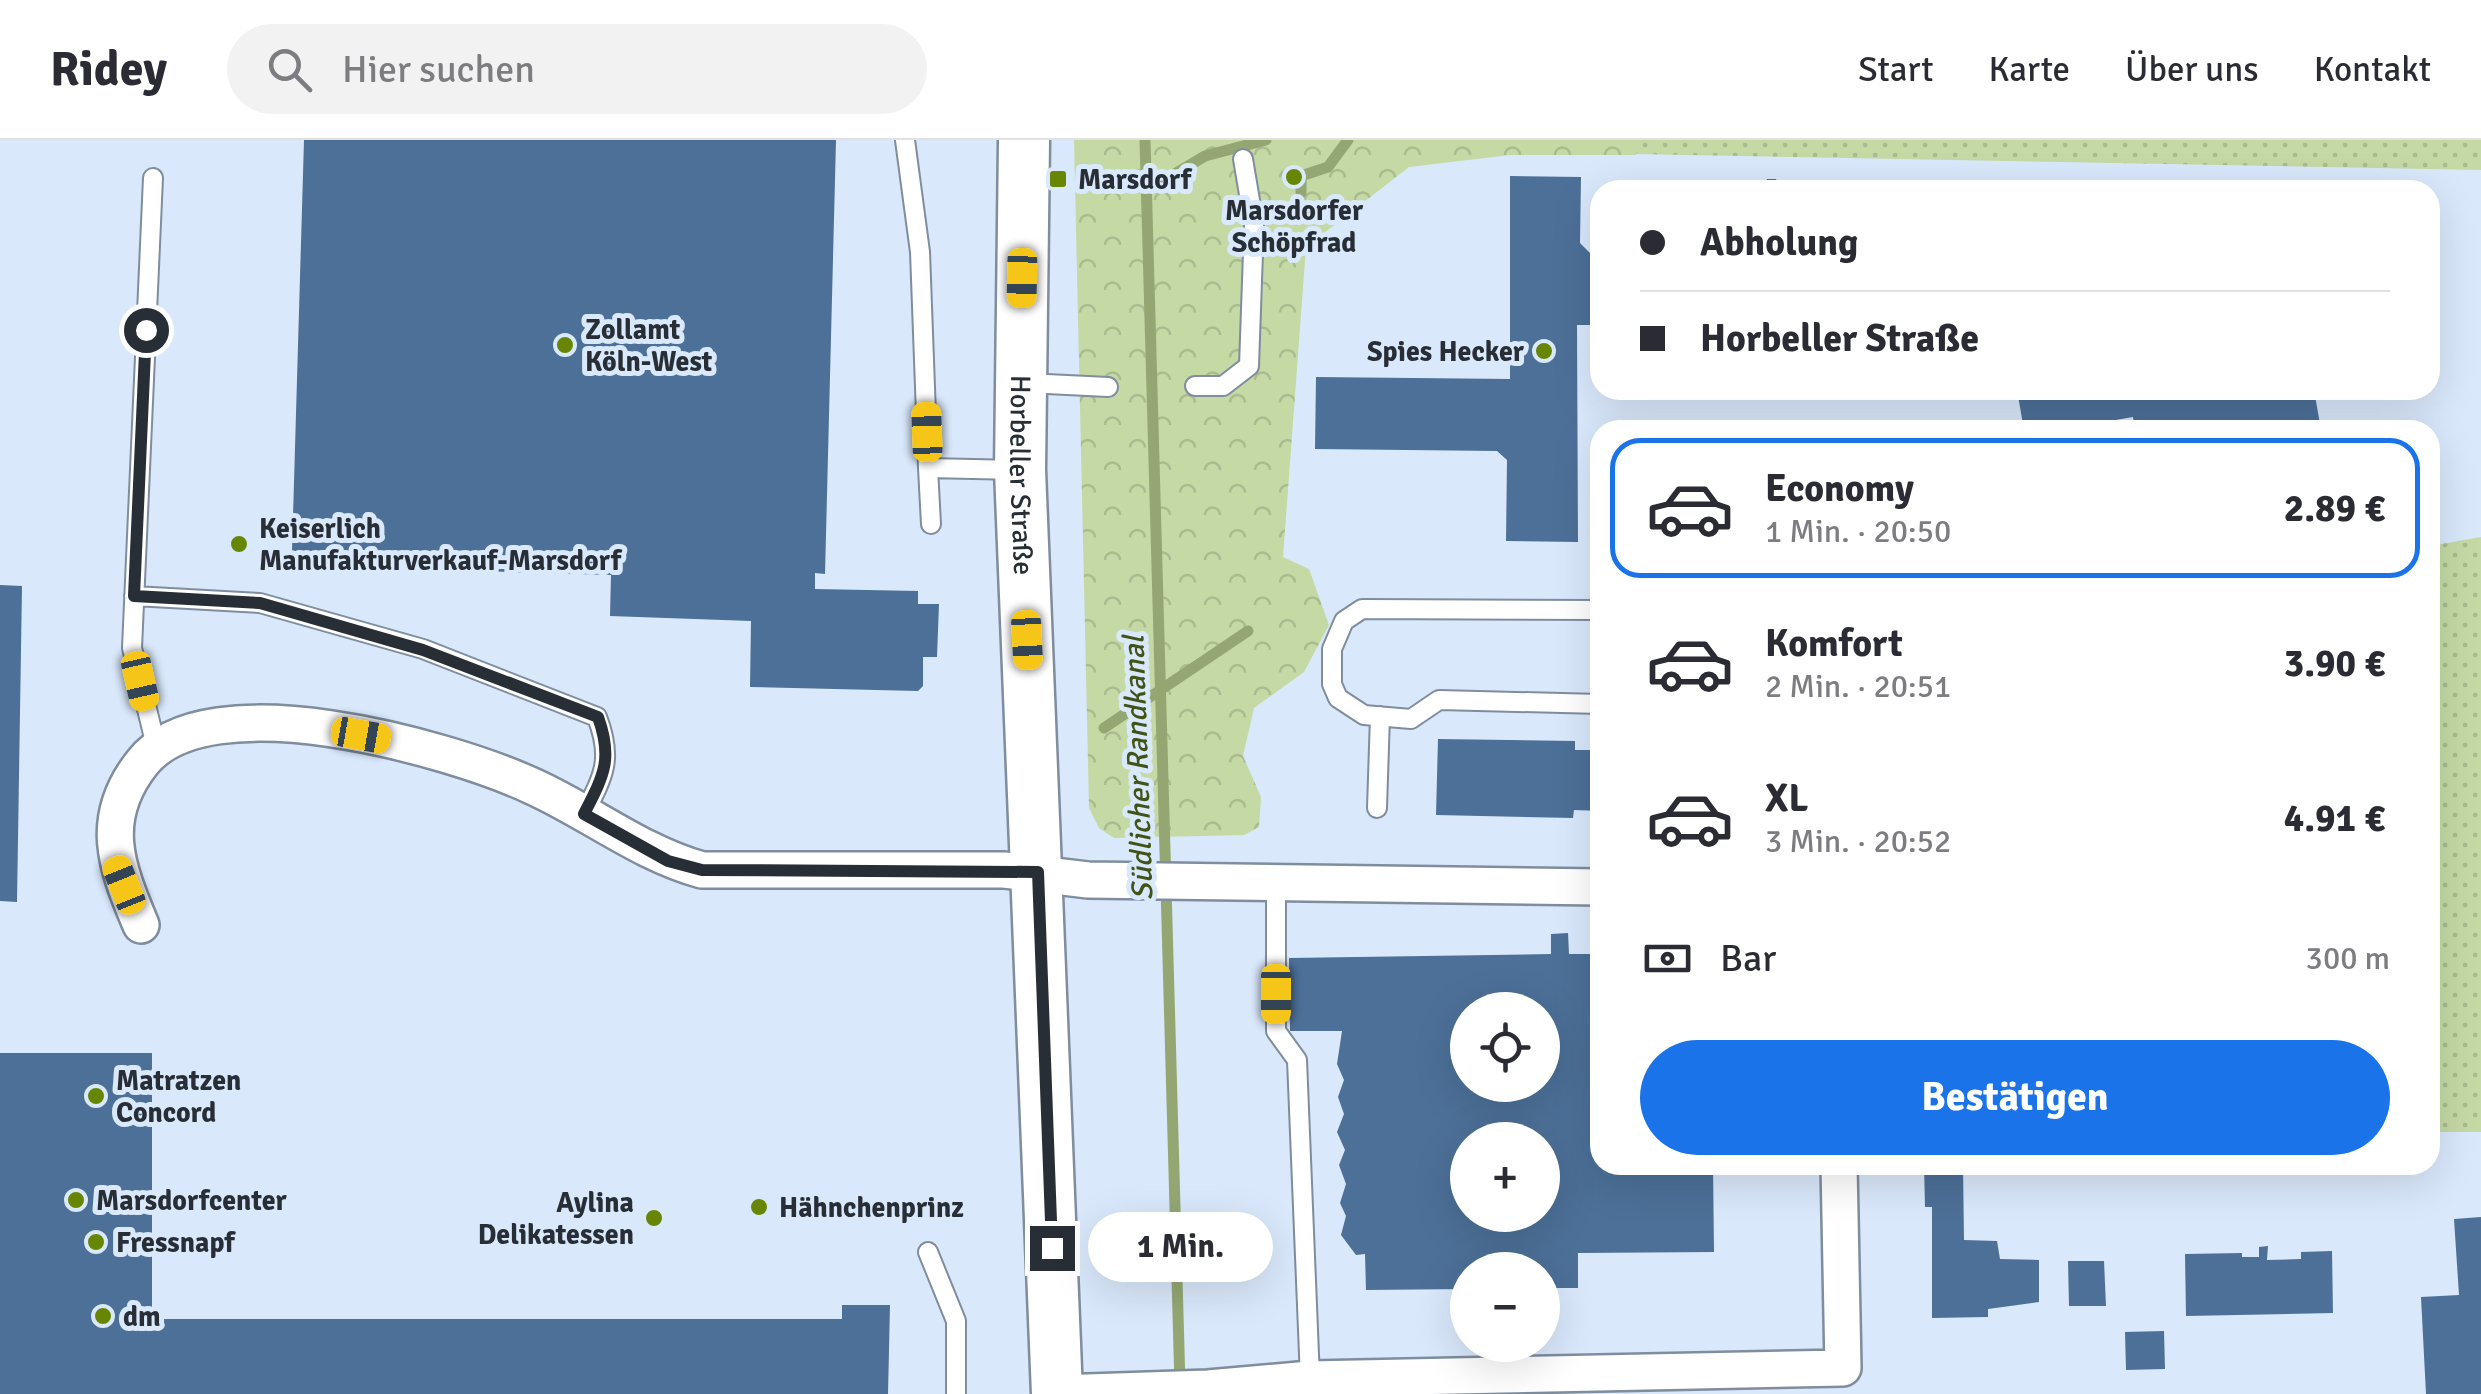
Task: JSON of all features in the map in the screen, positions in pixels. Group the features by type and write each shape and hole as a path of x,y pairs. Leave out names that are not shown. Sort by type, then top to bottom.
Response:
{"main road":[{"name":"Horbeller Straße","path":"1024,140 1020,470 1057,1393"}],"street":[{"path":"141,926 116,866 114,826 125,785 156,746 214,728 293,722 429,747 532,786 668,861 702,870 1038,872 1088,880 1276,879 1590,887"},
{"name":"Horbeller Straße","path":"1057,1393 1208,1388 1310,1379 1536,1384 1843,1368 1839,1175"}],"lane":[{"path":"905,140 920,252 931,524"},
{"path":"1195,386 1223,386 1249,366 1254,224 1242,159"},
{"path":"153,178 132,648 156,746"},
{"path":"1021,383 1108,387"},
{"path":"928,468 1020,470"},
{"path":"134,596 260,603 423,650 598,717 609,748 601,781 584,814"},
{"path":"1590,610 1362,608 1344,621 1332,649 1332,684 1350,709 1380,716 1412,719 1439,700 1590,704"},
{"path":"1378,808 1380,716"},
{"path":"1276,879 1276,1032 1297,1060 1310,1379"},
{"path":"928,1252 956,1320 956,1394"}],"green space":[{"path":"1074,140 1636,140 1636,155 1510,155 1409,167 1306,247 1283,557 1309,569 1329,625 1304,672 1254,708 1243,756 1261,797 1259,827 1244,835 1114,838 1099,828 1089,808"},
{"path":"1636,140 2481,140 2481,170 1636,154"},
{"path":"2481,537 2481,1132 2440,1132 2440,544"}],"building":[{"name":"Zollamt Köln-West","path":"304,140 836,140 825,574 815,573 815,589 918,591 918,604 939,604 937,657 923,657 923,686 918,691 750,687 751,621 610,616 611,575 308,566 308,551 292,551"},
{"name":"Spies Hecker","path":"1510,176 1581,177 1580,243 1590,253 1590,325 1577,325 1578,542 1506,541 1507,460 1497,451 1315,449 1316,377 1510,379"},
{"path":"2019,400 2316,400 2319,420 2133,417 2022,420"},
{"path":"0,585 22,586 17,902 0,901"},
{"path":"1438,739 1575,741 1575,750 1590,750 1590,811 1574,810 1573,818 1436,815"},
{"path":"1568,933 1569,954 1590,954 1590,1175 1713,1175 1714,1252 1578,1253 1578,1288 1560,1288 1560,1252 1450,1252 1450,1289 1366,1290 1365,1254 1356,1255 1341,1235 1346,1216 1340,1203 1346,1184 1339,1165 1345,1150 1337,1132 1344,1114 1338,1097 1344,1080 1337,1064 1342,1031 1290,1031 1289,958 1551,954 1551,934"},
{"name":"Marsdorfcenter","path":"0,1053 152,1053 152,1319 842,1319 842,1305 890,1305 888,1394 0,1394"},
{"path":"1924,1175 1963,1175 1964,1240 1997,1241 2000,1259 2039,1260 2039,1302 1988,1309 1988,1317 1932,1318 1932,1207 1925,1207"},
{"path":"2481,1217 2481,1394 2426,1394 2421,1297 2459,1295 2454,1219"},
{"path":"2268,1246 2267,1260 2301,1259 2301,1252 2332,1251 2333,1313 2186,1316 2185,1254 2242,1253 2242,1257 2259,1257 2259,1247"},
{"path":"2068,1261 2104,1261 2106,1306 2069,1306"},
{"path":"2164,1331 2165,1369 2126,1370 2125,1332"}],"waterway":[{"name":"Südlicher Randkanal","path":"1145,140 1180,1385"},
{"path":"1146,191 1205,156 1266,140"},
{"path":"1301,193 1301,176 1328,167 1348,140"},
{"path":"1104,728 1248,631"}],"place":[{"name":"Marsdorfer Schöpfrad","path":"1294,177"},
{"name":"Marsdorf","path":"1058,179"},
{"name":"Zollamt Köln-West","path":"565,345"},
{"name":"Spies Hecker","path":"1544,351"},
{"name":"Keiserlich Manufakturverkauf-Marsdorf","path":"239,544"},
{"name":"Matratzen Concord","path":"96,1096"},
{"name":"Marsdorfcenter","path":"76,1200"},
{"name":"Hähnchenprinz","path":"759,1207"},
{"name":"Aylina Delikatessen","path":"654,1218"},
{"name":"Fressnapf","path":"96,1242"},
{"name":"dm","path":"103,1316"}],"route":[{"path":"146,330 134,596 260,603 423,650 598,717 609,748 601,781 584,814 668,861 702,870 1038,872 1052,1248"}]}
